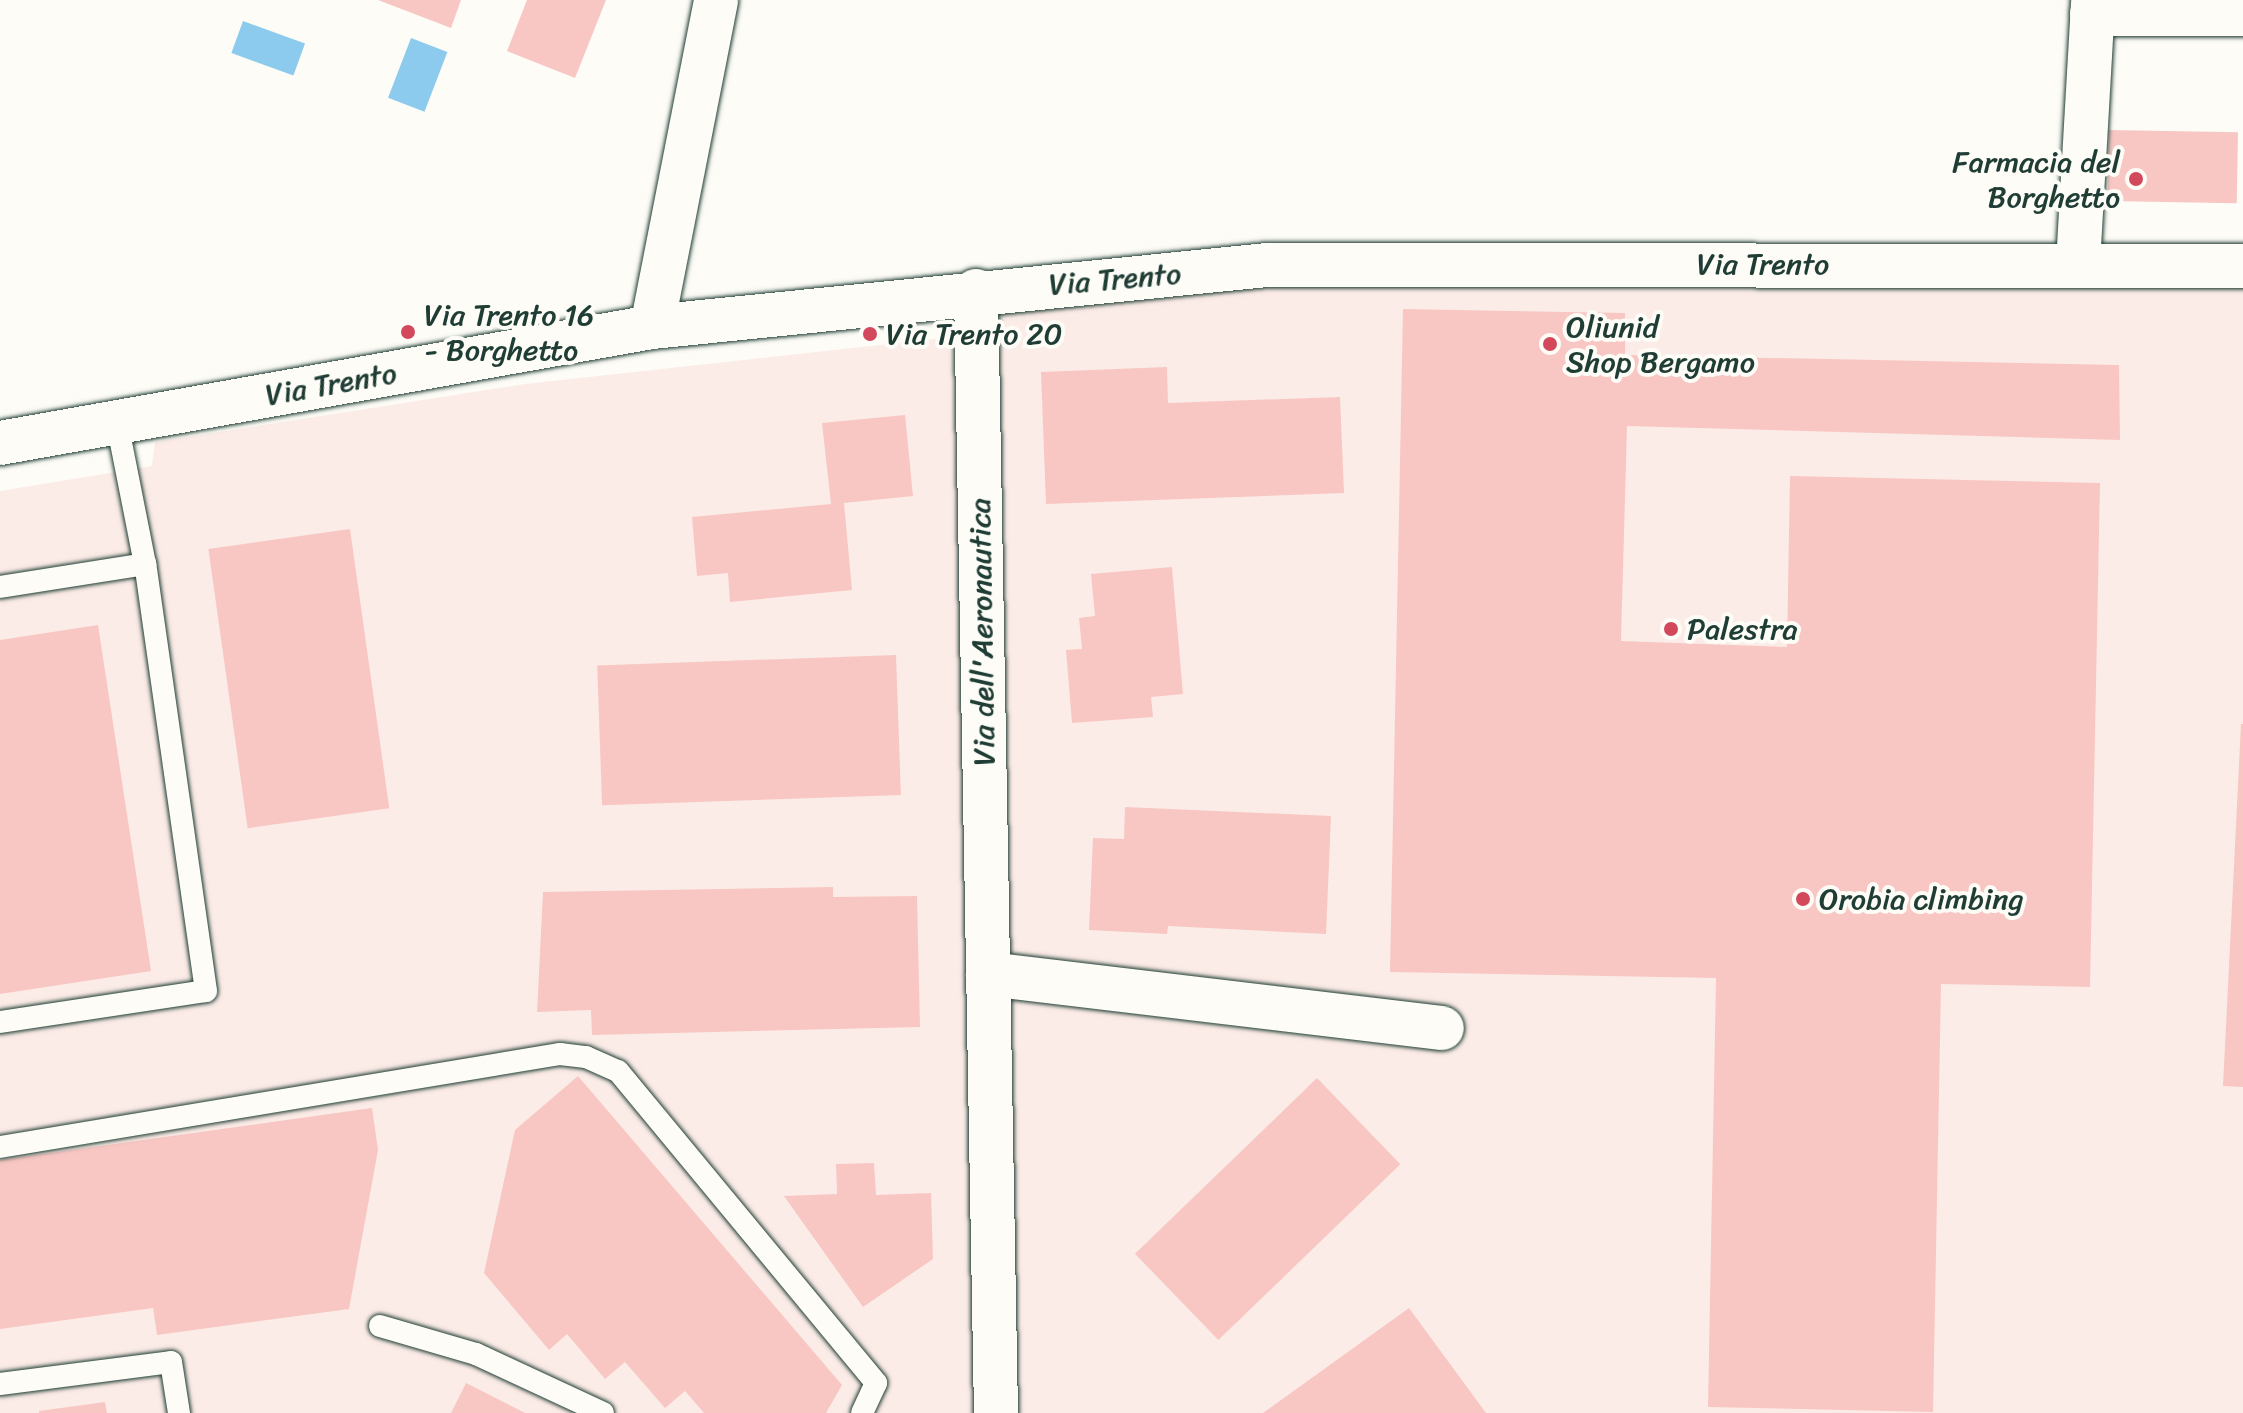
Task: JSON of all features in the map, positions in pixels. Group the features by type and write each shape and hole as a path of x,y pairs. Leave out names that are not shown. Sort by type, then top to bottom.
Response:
{"street":[{"path":"652,327 716,0"},
{"path":"2078,264 2093,7 2243,14"},
{"name":"Via Trento","path":"0,443 652,327 976,291 1267,265 2243,266"},
{"name":"Via dell'Aeronautica","path":"976,291 996,1413"},
{"path":"988,974 1442,1028"}],"lane":[{"path":"0,1022 206,991 145,564 117,423"},
{"path":"0,587 145,564"},
{"path":"0,1147 560,1054 586,1057 618,1071 876,1383 862,1413"},
{"path":"380,1326 476,1354 603,1413"},
{"path":"0,1384 171,1362 179,1413"}],"shaded area":[{"path":"1266,272 2243,275 2243,1413 1007,1413 986,303"},
{"path":"952,337 987,1413 0,1413 0,491 152,466 155,442 525,384"}],"water":[{"path":"243,21 305,44 293,76 231,53"},
{"path":"411,38 447,52 424,112 388,98"}],"building":[{"path":"378,0 461,0 451,28"},
{"path":"527,0 606,0 575,78 507,51"},
{"path":"2109,130 2238,132 2237,203 2108,201"},
{"path":"1403,309 1625,313 1625,355 2119,365 2120,440 1627,426 1621,641 1787,647 1790,476 2100,483 2090,987 1941,984 1933,1412 1708,1407 1716,978 1390,972"},
{"path":"1167,367 1168,403 1340,397 1344,493 1046,504 1041,372"},
{"path":"905,415 913,496 844,503 852,590 730,602 728,573 697,576 692,517 831,504 822,423"},
{"path":"350,529 389,808 248,828 208,549"},
{"path":"1172,567 1183,694 1151,697 1153,717 1072,723 1066,650 1082,649 1079,618 1095,616 1091,574"},
{"path":"98,625 151,971 0,994 0,640"},
{"path":"896,655 901,795 602,805 597,665"},
{"path":"2243,724 2243,1087 2223,1086"},
{"path":"1125,807 1331,816 1326,934 1168,926 1167,934 1089,930 1093,838 1124,839"},
{"path":"833,887 833,897 917,896 920,1027 592,1035 591,1010 537,1012 543,892"},
{"path":"578,1076 842,1385 826,1413 704,1413 685,1391 665,1408 625,1362 605,1379 567,1334 549,1350 484,1273 515,1130"},
{"path":"1317,1078 1400,1164 1218,1340 1135,1254"},
{"path":"372,1108 378,1150 349,1309 157,1335 153,1308 0,1329 0,1160"},
{"path":"874,1163 876,1195 931,1193 933,1259 863,1307 784,1196 837,1194 836,1164"},
{"path":"1409,1308 1486,1413 1263,1413"},
{"path":"466,1383 525,1413 451,1413"},
{"path":"105,1402 107,1413 39,1413 39,1411"}],"place":[{"name":"Farmacia del Borghetto","path":"2136,179"},
{"name":"Via Trento 16 - Borghetto","path":"408,332"},
{"name":"Via Trento 20","path":"870,334"},
{"name":"Oliunid Shop Bergamo","path":"1550,344"},
{"name":"Palestra","path":"1671,629"},
{"name":"Orobia climbing","path":"1803,899"}]}
